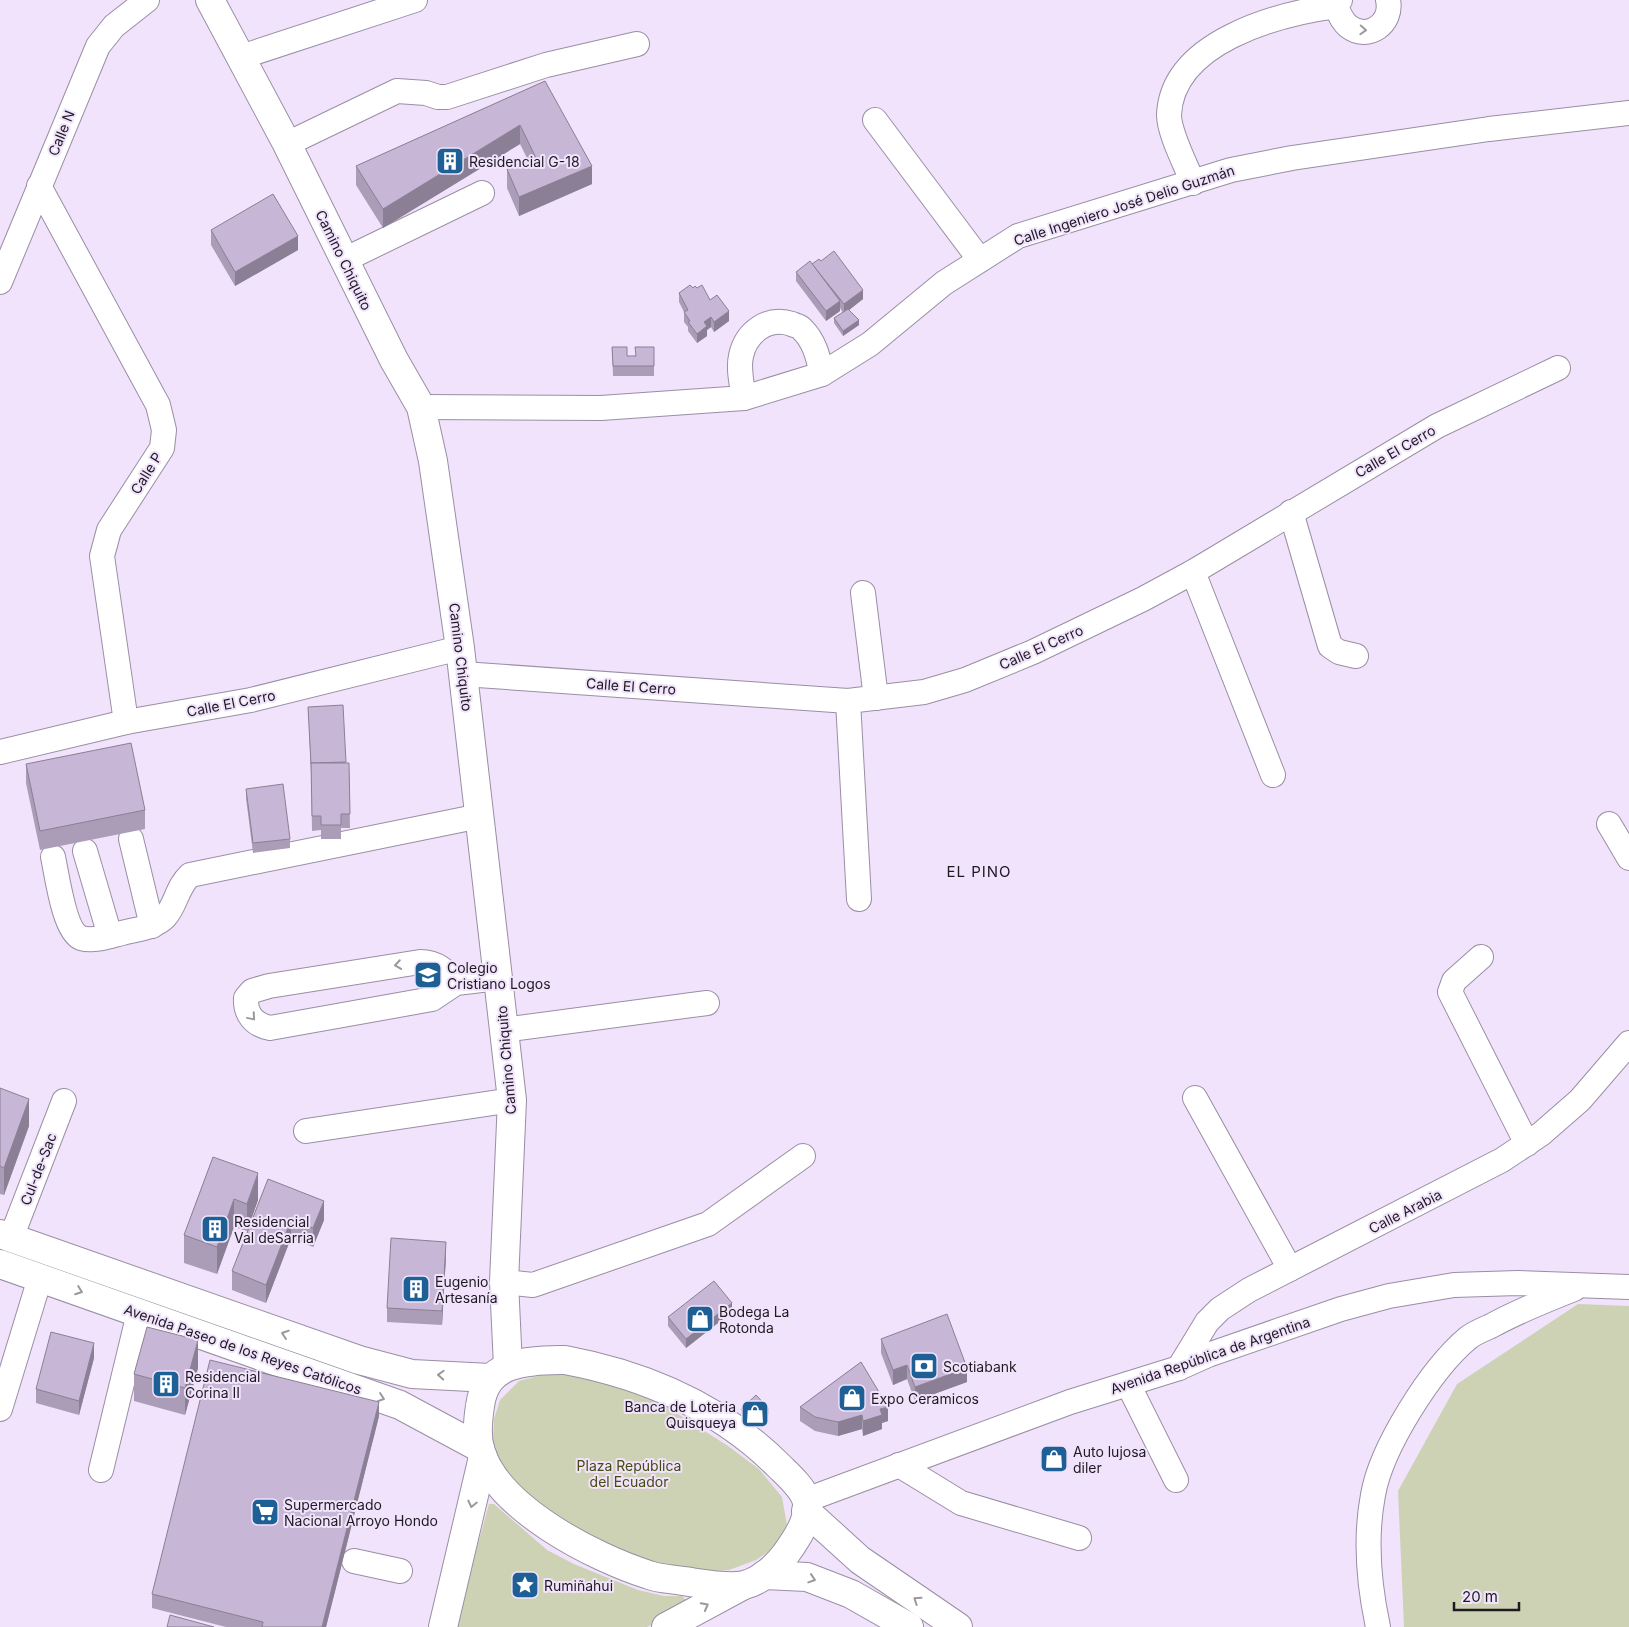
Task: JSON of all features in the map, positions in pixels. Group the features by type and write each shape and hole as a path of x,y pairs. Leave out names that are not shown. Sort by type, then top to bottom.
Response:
{"main road":[{"name":"Camino Chiquito","path":"210,0 287,144 394,360 422,407 433,461 462,661 512,1100 499,1372"},
{"name":"Avenida Paseo de los Reyes Católicos","path":"5,1236 359,1360 412,1374 499,1372"},
{"name":"Avenida Paseo de los Reyes Católicos","path":"0,1264 400,1405 482,1452"},
{"path":"443,1627 482,1452 479,1413 481,1398 499,1372 529,1361 564,1360 603,1367 651,1383 698,1404 758,1446 792,1479 806,1505 860,1560 958,1627"},
{"path":"482,1452 502,1485 534,1515 578,1546 601,1558 651,1576 704,1584 807,1576 851,1594 909,1627"},
{"path":"666,1627 753,1580 783,1558 795,1541 806,1505"}],"street":[{"name":"Calle N","path":"0,282 98,46 114,26 147,0"},
{"path":"242,57 415,0"},
{"path":"1193,183 1169,117 1176,84 1195,58 1215,45 1260,25 1338,3 1344,22 1350,28 1365,32 1373,31 1385,21 1388,14 1388,0"},
{"path":"287,144 398,91 447,97 546,65 637,44"},
{"name":"Calle Ingeniero José Delio Guzmán","path":"422,407 601,408 744,398 822,374 870,344 944,283 1018,236 1231,170 1292,158 1489,129 1629,113"},
{"path":"876,120 980,260"},
{"name":"Calle P","path":"39,186 158,404 164,430 164,440 158,457 109,530 102,556 126,722"},
{"path":"344,260 482,193"},
{"path":"744,398 740,357 746,341 757,328 771,322 784,321 801,327 815,345 822,374"},
{"name":"Calle El Cerro","path":"0,752 126,722 462,661 848,701 924,692 973,676 1033,652 1193,572 1437,426 1558,368"},
{"path":"1291,512 1330,646 1339,652 1356,656"},
{"path":"1193,572 1273,775"},
{"path":"863,593 876,698"},
{"path":"848,701 860,899"},
{"path":"53,857 69,924 74,934 92,940 152,926 163,919 169,912 184,881 190,875 480,816"},
{"path":"1609,824 1629,858"},
{"path":"131,839 152,926"},
{"path":"85,851 110,936"},
{"path":"1481,957 1454,981 1450,992 1527,1144"},
{"path":"456,983 446,971 432,962 420,962 269,986 252,991 246,998 245,1008 254,1021 270,1028 432,999 456,983 498,978"},
{"path":"504,1030 707,1003"},
{"name":"Calle Arabia","path":"1179,1368 1207,1322 1220,1309 1249,1290 1502,1160 1527,1144 1580,1100 1629,1043"},
{"path":"1195,1098 1290,1269"},
{"path":"306,1131 512,1100"},
{"name":"Cul-de-Sac","path":"5,1236 64,1101"},
{"path":"504,1282 533,1285 708,1224 803,1156"},
{"path":"0,1409 40,1278"},
{"path":"1378,1627 1370,1565 1373,1494 1384,1462 1400,1427 1438,1370 1469,1337 1526,1307 1586,1284"},
{"name":"Avenida República de Argentina","path":"806,1505 899,1465 1070,1402 1179,1368 1235,1346 1341,1309 1389,1296 1454,1285 1586,1284 1629,1288"},
{"path":"101,1470 139,1313"},
{"path":"1128,1384 1176,1480"},
{"path":"899,1465 961,1503 1079,1538"},
{"path":"354,1560 400,1571"}],"green space":[{"path":"1578,1304 1629,1306 1629,1627 1404,1627 1398,1491 1457,1384"},
{"name":"Plaza República del Ecuador","path":"572,1372 653,1398 728,1446 759,1469 782,1497 787,1525 772,1549 756,1560 729,1570 687,1573 598,1544 520,1490 500,1465 493,1440 494,1419 500,1400 519,1381 545,1374"},
{"path":"489,1504 494,1504 547,1550 574,1564 638,1590 664,1596 682,1596 688,1602 687,1607 647,1627 455,1627"}],"building":[{"path":"545,81 592,166 519,197 507,169 537,160 520,125 383,209 356,166"},
{"path":"273,194 298,236 235,272 211,230"},
{"path":"834,251 863,290 844,304 812,264 819,259 821,261"},
{"path":"810,261 840,301 826,311 796,272"},
{"path":"690,285 693,288 695,286 697,288 702,285 710,300 717,295 729,311 714,322 711,317 704,322 707,326 697,334 688,322 690,321 684,312 688,310 679,293"},
{"path":"848,309 859,320 843,331 834,318"},
{"path":"612,347 627,347 627,356 636,356 635,347 654,347 654,366 613,366"},
{"path":"343,705 346,762 311,764 308,707"},
{"path":"131,743 145,810 40,831 26,764"},
{"path":"311,763 349,763 350,814 341,814 341,825 321,825 321,816 312,816"},
{"path":"283,784 290,839 253,843 246,789"},
{"path":"0,1088 29,1099 4,1168 0,1166"},
{"path":"213,1157 258,1173 247,1204 234,1199 217,1247 184,1235"},
{"path":"268,1179 324,1201 313,1228 291,1220 266,1285 232,1271"},
{"name":"Eugenio Artesanía","path":"391,1238 446,1242 442,1311 387,1308"},
{"name":"Bodega La Rotonda","path":"714,1281 732,1303 686,1339 668,1317"},
{"name":"Scotiabank","path":"947,1314 967,1368 915,1387 907,1365 893,1370 881,1339"},
{"path":"147,1327 198,1340 185,1388 134,1374"},
{"path":"51,1332 94,1343 79,1401 36,1389"},
{"name":"Supermercado Nacional Arroyo Hondo","path":"210,1360 379,1402 322,1627 262,1627 263,1622 152,1594"},
{"name":"Expo Ceramicos","path":"861,1362 888,1407 880,1409 882,1415 863,1421 862,1415 838,1422 815,1417 800,1407"},
{"name":"Banca de Loteria Quisqueya","path":"756,1395 769,1409 753,1423 741,1409"},
{"path":"170,1615 214,1627 167,1627"}],"place":[{"name":"Residencial G-18","path":"450,161"},
{"name":"Colegio Cristiano Logos","path":"428,975"},
{"name":"Residencial Val deSarria","path":"215,1229"},
{"name":"Eugenio Artesanía","path":"416,1289"},
{"name":"Bodega La Rotonda","path":"700,1319"},
{"name":"Scotiabank","path":"924,1366"},
{"name":"Residencial Corina II","path":"166,1384"},
{"name":"Expo Ceramicos","path":"852,1398"},
{"name":"Banca de Loteria Quisqueya","path":"755,1414"},
{"name":"Auto lujosa diler","path":"1054,1459"},
{"name":"Supermercado Nacional Arroyo Hondo","path":"265,1512"},
{"name":"Rumiñahui","path":"525,1585"}],"district":[{"name":"EL PINO","path":"979,871"}]}
